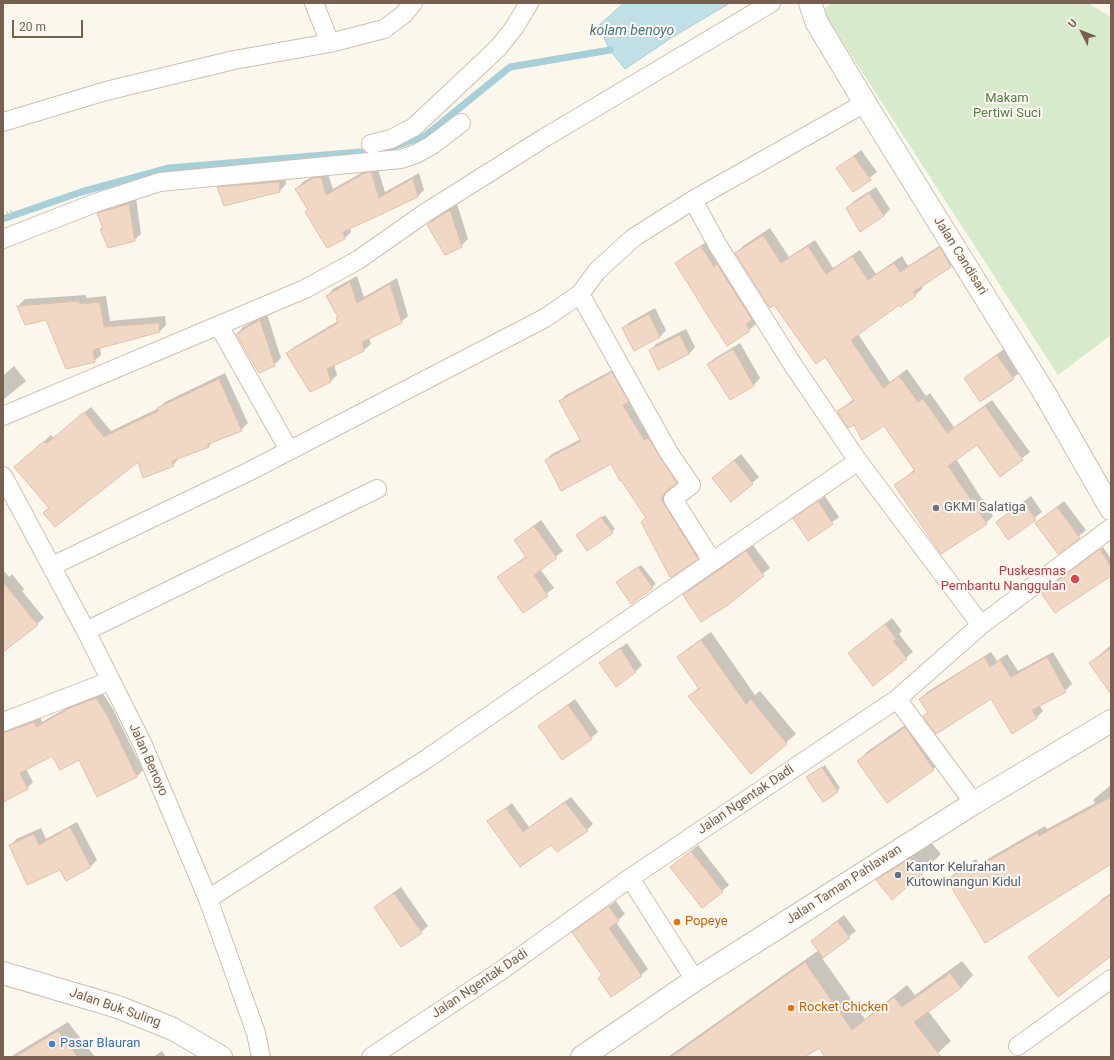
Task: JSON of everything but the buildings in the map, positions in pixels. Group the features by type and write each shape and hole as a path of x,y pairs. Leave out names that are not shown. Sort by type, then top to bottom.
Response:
{"street":[{"path":"314,3 330,43"},
{"path":"3,122 114,89 234,60 330,43 384,29 403,15 413,3"},
{"path":"3,239 95,202 160,182 401,159 498,48 514,28 529,3"},
{"path":"3,416 305,290 358,260 425,213 530,146 771,3"},
{"name":"Jalan Candisari","path":"810,3 817,23 1045,394 1111,509"},
{"path":"52,566 289,450 545,318 580,294 597,271 633,238 693,200 865,103"},
{"path":"371,144 391,140 420,138 461,123"},
{"path":"693,200 717,244 793,365 858,460 980,625"},
{"path":"580,294 669,453 691,486 672,499 712,561"},
{"path":"219,326 289,450"},
{"path":"208,900 428,758 858,460"},
{"name":"Jalan Benoyo","path":"3,476 86,631 143,745 208,900 256,1033 261,1057"},
{"path":"86,631 377,489"},
{"name":"Jalan Ngentak Dadi","path":"371,1057 502,970 630,878 897,699 980,625 1111,528"},
{"path":"6,715 110,681"},
{"path":"897,699 974,802"},
{"name":"Jalan Taman Pahlawan","path":"582,1057 695,980 974,802 1111,721"},
{"path":"630,878 695,980"},
{"name":"Jalan Buk Suling","path":"3,973 125,1010 173,1029 221,1057"},
{"path":"1018,1046 1111,979"}],"green space":[{"name":"Makam Pertiwi Suci","path":"832,3 1088,3 1111,17 1111,335 1058,375 822,10"}],"water":[{"name":"kolam benoyo","path":"624,3 730,3 671,38 625,69 610,50 598,26"}],"waterway":[{"path":"3,219 81,192 169,168 384,150 425,136 510,67 610,50"}],"place":[{"name":"GKMI Salatiga","path":"936,508"},
{"name":"Puskesmas Pembantu Nanggulan","path":"1075,579"},
{"name":"Kantor Kelurahan Kutowinangun Kidul","path":"898,875"},
{"name":"Popeye","path":"677,922"},
{"name":"Rocket Chicken","path":"791,1008"},
{"name":"Pasar Blauran","path":"52,1044"}]}
